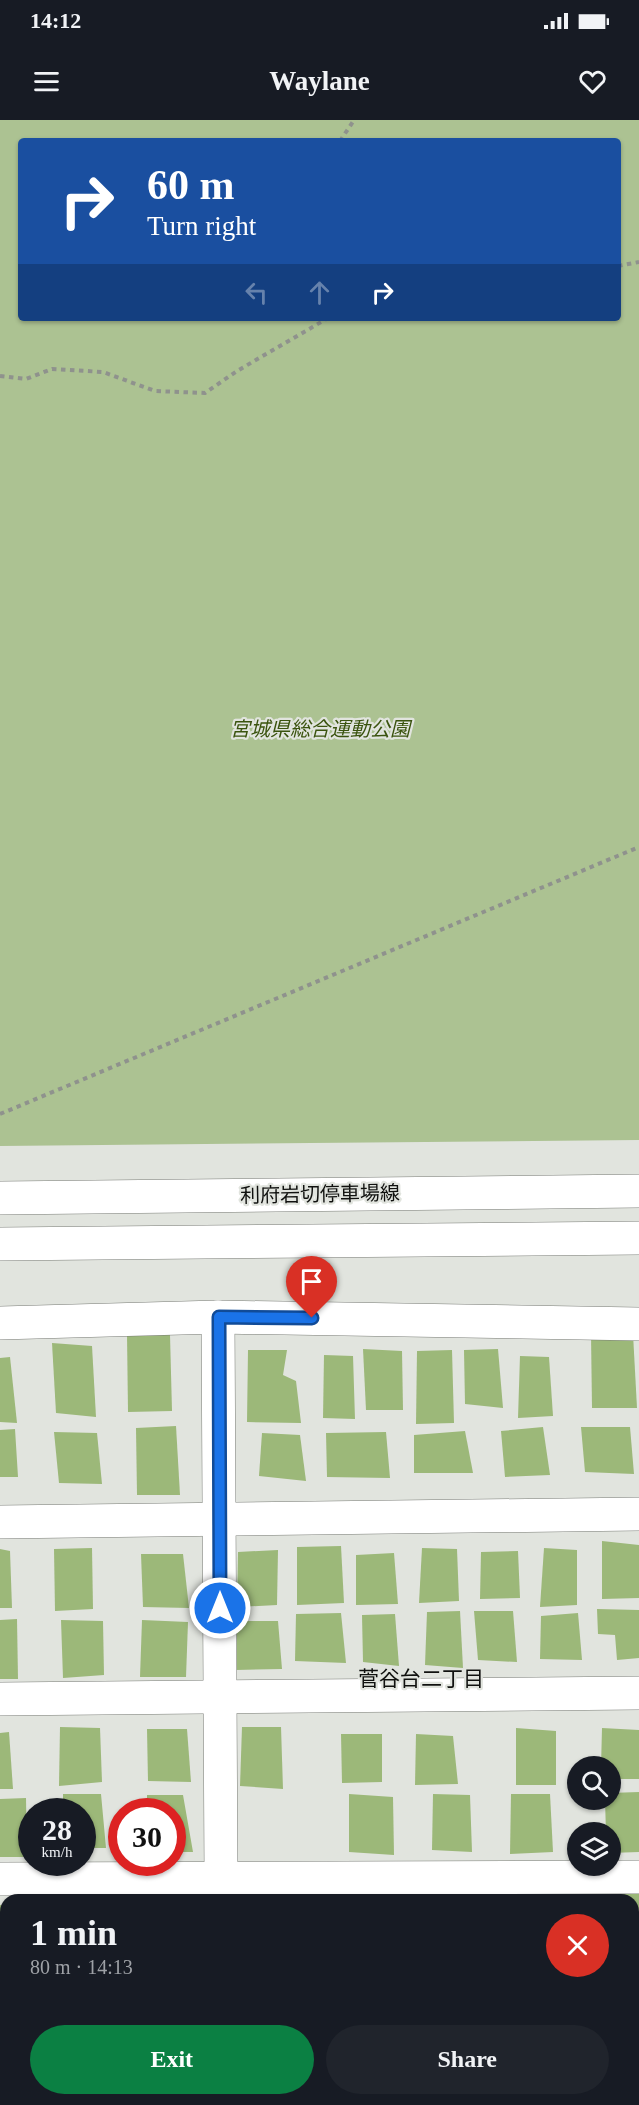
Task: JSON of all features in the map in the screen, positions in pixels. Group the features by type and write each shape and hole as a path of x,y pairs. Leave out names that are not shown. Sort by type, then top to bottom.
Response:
{"street":[{"name":"利府岩切停車場線","path":"0,1198 639,1191"},
{"path":"0,1244 639,1238"},
{"path":"219,1317 221,1878"},
{"path":"0,1323 219,1317 639,1324"},
{"path":"0,1522 639,1514"},
{"path":"0,1699 639,1693"},
{"path":"0,1879 59,1889 221,1878 326,1889 639,1876"}],"path":[{"path":"342,138 354,120"},
{"path":"621,265 639,262"},
{"path":"0,376 26,379 52,369 103,372 155,391 205,393 320,321"},
{"path":"0,1113 639,847"}],"green space":[{"name":"宮城県総合運動公園","path":"0,120 639,120 639,1140 0,1146"}],"building":[{"path":"127,1334 170,1335 172,1411 128,1412"},
{"path":"591,1334 633,1334 637,1408 592,1408"},
{"path":"52,1343 92,1346 96,1417 56,1413"},
{"path":"363,1349 402,1351 403,1410 366,1410"},
{"path":"498,1349 503,1408 465,1404 464,1350"},
{"path":"248,1350 287,1350 283,1375 296,1381 301,1423 247,1422"},
{"path":"452,1350 454,1423 416,1424 417,1351"},
{"path":"324,1355 353,1356 355,1419 323,1418"},
{"path":"520,1356 549,1357 553,1416 518,1418"},
{"path":"10,1357 17,1423 0,1422 0,1358"},
{"path":"176,1426 180,1495 137,1495 136,1428"},
{"path":"543,1427 550,1475 505,1477 501,1431"},
{"path":"581,1427 630,1427 634,1474 585,1472"},
{"path":"15,1429 18,1477 0,1477 0,1430"},
{"path":"465,1431 473,1473 414,1473 414,1435"},
{"path":"54,1432 97,1433 102,1484 59,1483"},
{"path":"386,1432 390,1478 327,1477 326,1433"},
{"path":"262,1433 300,1435 306,1481 259,1476"},
{"path":"602,1541 639,1545 639,1598 602,1599"},
{"path":"341,1546 344,1603 297,1605 297,1547"},
{"path":"92,1548 93,1609 55,1611 54,1549"},
{"path":"422,1548 457,1549 459,1601 419,1603"},
{"path":"544,1548 577,1550 577,1605 540,1607"},
{"path":"0,1549 10,1551 12,1608 0,1608"},
{"path":"278,1550 277,1605 237,1607 238,1552"},
{"path":"518,1551 520,1598 480,1599 481,1552"},
{"path":"394,1553 398,1604 356,1605 356,1555"},
{"path":"141,1554 183,1554 189,1608 143,1607"},
{"path":"597,1609 639,1610 639,1658 617,1660 615,1635 598,1634"},
{"path":"460,1611 463,1668 425,1665 427,1612"},
{"path":"474,1611 513,1611 517,1662 478,1660"},
{"path":"341,1613 346,1663 295,1661 296,1614"},
{"path":"578,1613 582,1660 540,1659 541,1616"},
{"path":"395,1614 399,1666 363,1662 362,1615"},
{"path":"17,1619 18,1679 0,1679 0,1620"},
{"path":"61,1620 103,1621 104,1675 63,1678"},
{"path":"142,1620 188,1622 186,1677 140,1677"},
{"path":"237,1621 278,1621 282,1669 236,1670"},
{"path":"60,1727 100,1728 102,1782 59,1786"},
{"path":"242,1727 281,1727 283,1789 240,1786"},
{"path":"516,1728 556,1731 556,1785 516,1785"},
{"path":"602,1728 639,1730 639,1779 621,1779 621,1756 601,1756"},
{"path":"147,1729 187,1729 191,1782 148,1781"},
{"path":"9,1732 13,1789 0,1789 0,1733"},
{"path":"341,1734 382,1734 382,1782 342,1783"},
{"path":"416,1734 453,1736 458,1784 415,1785"},
{"path":"639,1792 639,1852 621,1853 621,1822 606,1822 605,1810 621,1810 621,1793"},
{"path":"63,1794 101,1794 106,1848 96,1848 96,1798 63,1798"},
{"path":"349,1794 393,1797 394,1855 349,1852"},
{"path":"433,1794 470,1795 472,1852 432,1850"},
{"path":"511,1794 550,1794 553,1852 510,1854"},
{"path":"147,1795 183,1795 184,1798 147,1798"},
{"path":"18,1798 18,1857 0,1857 0,1799"},
{"path":"186,1812 193,1852 186,1852"},
{"path":"611,1893 639,1893 639,1894"}],"district":[{"name":"菅谷台二丁目","path":"421,1679"}],"route":[{"path":"220,1608 219,1317 312,1318"}]}
